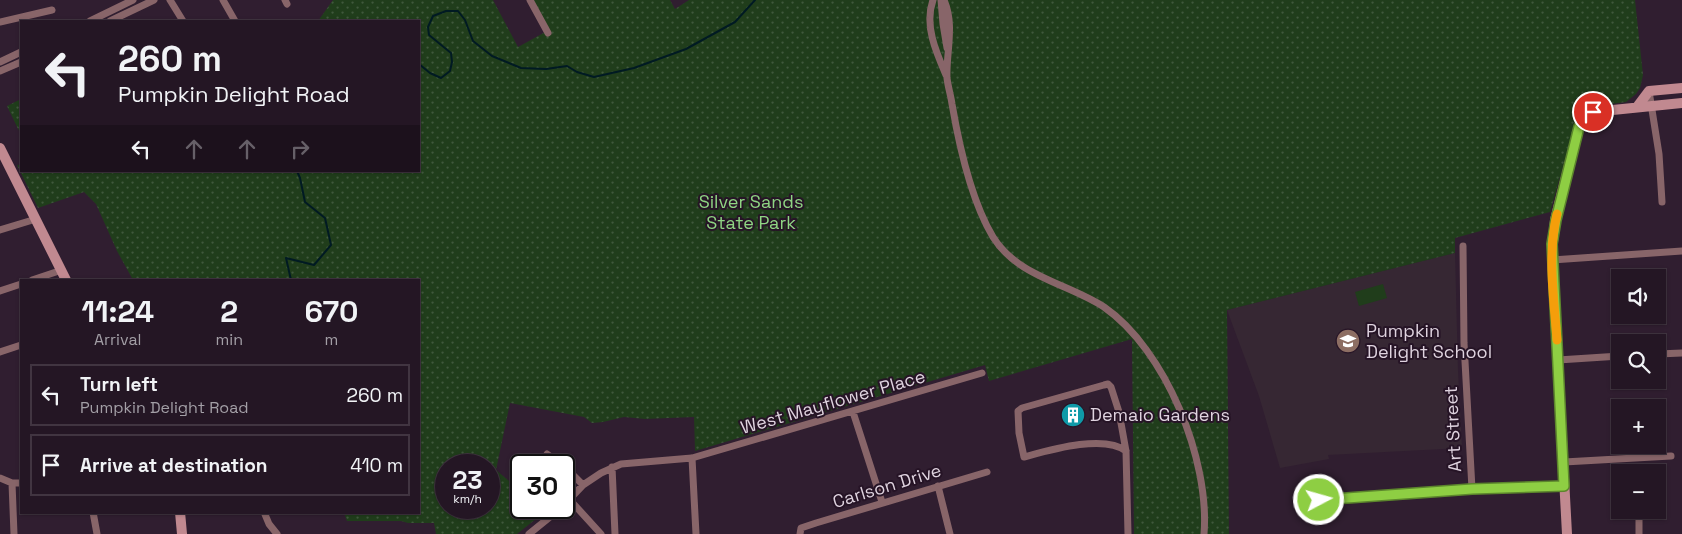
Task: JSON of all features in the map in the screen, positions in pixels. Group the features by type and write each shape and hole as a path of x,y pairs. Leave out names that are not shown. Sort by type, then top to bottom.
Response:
{"street":[{"path":"94,20 133,0"},
{"path":"112,20 154,0"},
{"path":"170,0 182,20"},
{"path":"223,0 235,20"},
{"path":"530,0 548,33"},
{"path":"933,0 929,15 932,36 947,78 955,123 980,212 994,239 1008,254 1028,270 1104,307 1142,342 1168,385 1182,417 1194,453 1204,498 1204,534"},
{"path":"943,0 943,24 948,50 947,78"},
{"path":"0,22 52,10"},
{"path":"0,62 20,52"},
{"path":"0,72 20,62"},
{"path":"1649,91 1682,88"},
{"path":"1649,91 1659,154 1662,202"},
{"path":"1638,107 1649,91"},
{"path":"1567,534 1552,260 1556,220 1575,142 1581,122 1588,114 1593,112 1682,103"},
{"path":"0,148 66,279"},
{"path":"0,230 36,219"},
{"name":"Art Street","path":"1462,246 1464,343 1472,489"},
{"path":"1552,260 1682,251"},
{"path":"35,279 62,270"},
{"path":"0,291 20,284"},
{"path":"0,352 20,345"},
{"path":"1666,353 1682,352"},
{"path":"1558,360 1611,357"},
{"name":"West Mayflower Place","path":"575,493 583,485 612,467 631,462 692,458 982,373"},
{"path":"1126,451 1118,446 1077,445 1060,447 1024,457 1017,417 1018,411 1022,408 1108,384 1113,391 1126,451 1128,534"},
{"path":"853,412 882,502"},
{"path":"1564,462 1671,456"},
{"path":"692,458 696,534"},
{"path":"612,467 615,534"},
{"name":"Carlson Drive","path":"800,534 802,528 882,502 987,472"},
{"path":"575,477 583,485"},
{"path":"0,478 12,483 20,483"},
{"path":"12,483 14,534"},
{"path":"938,486 950,534"},
{"path":"1305,502 1333,498 1472,489 1564,486"},
{"path":"575,512 601,534"},
{"path":"93,514 97,534"},
{"path":"180,514 182,534"},
{"path":"265,514 269,524 277,534"},
{"name":"West Mayflower Place","path":"529,534 547,519"},
{"path":"1638,520 1639,534"}],"shaded area":[{"name":"Pumpkin Delight School","path":"1455,253 1462,448 1328,455 1329,459 1280,468 1259,396 1227,310"}],"green space":[{"name":"Silver Sands State Park","path":"333,0 493,0 518,47 549,30 533,0 670,0 675,9 689,0 1635,0 1643,75 1640,88 1626,102 1574,109 1576,121 1550,212 1455,238 1455,253 1227,310 1229,534 1134,534 1132,339 989,381 985,365 695,451 694,417 645,419 624,417 592,423 584,417 510,403 499,454 435,454 435,519 500,519 500,473 510,482 510,519 536,519 517,534 436,534 434,523 347,521 344,514 420,514 420,279 132,279 117,251 96,204 84,192 38,208 20,172 420,172 420,20 319,20"},
{"path":"20,100 20,133 7,106"},
{"path":"1383,284 1387,298 1359,306 1355,292"}],"waterway":[{"path":"420,65 430,73 441,78 450,71 451,53 429,35 428,27 433,16 446,11 458,11 465,20 473,41 492,56 521,68 546,69 567,66 577,72 594,77 634,68 686,49 735,22 755,0"},
{"path":"291,279 286,258 314,265 331,245 325,218 305,202 297,172"}],"slow traffic":[{"path":"1557,214 1552,244 1552,260 1557,340"}],"place":[{"name":"Pumpkin Delight School","path":"1348,341"},
{"name":"Demaio Gardens","path":"1073,415"}],"route":[{"path":"1319,500 1472,489 1564,486 1552,244 1560,200 1579,127 1584,118 1593,112"}]}
